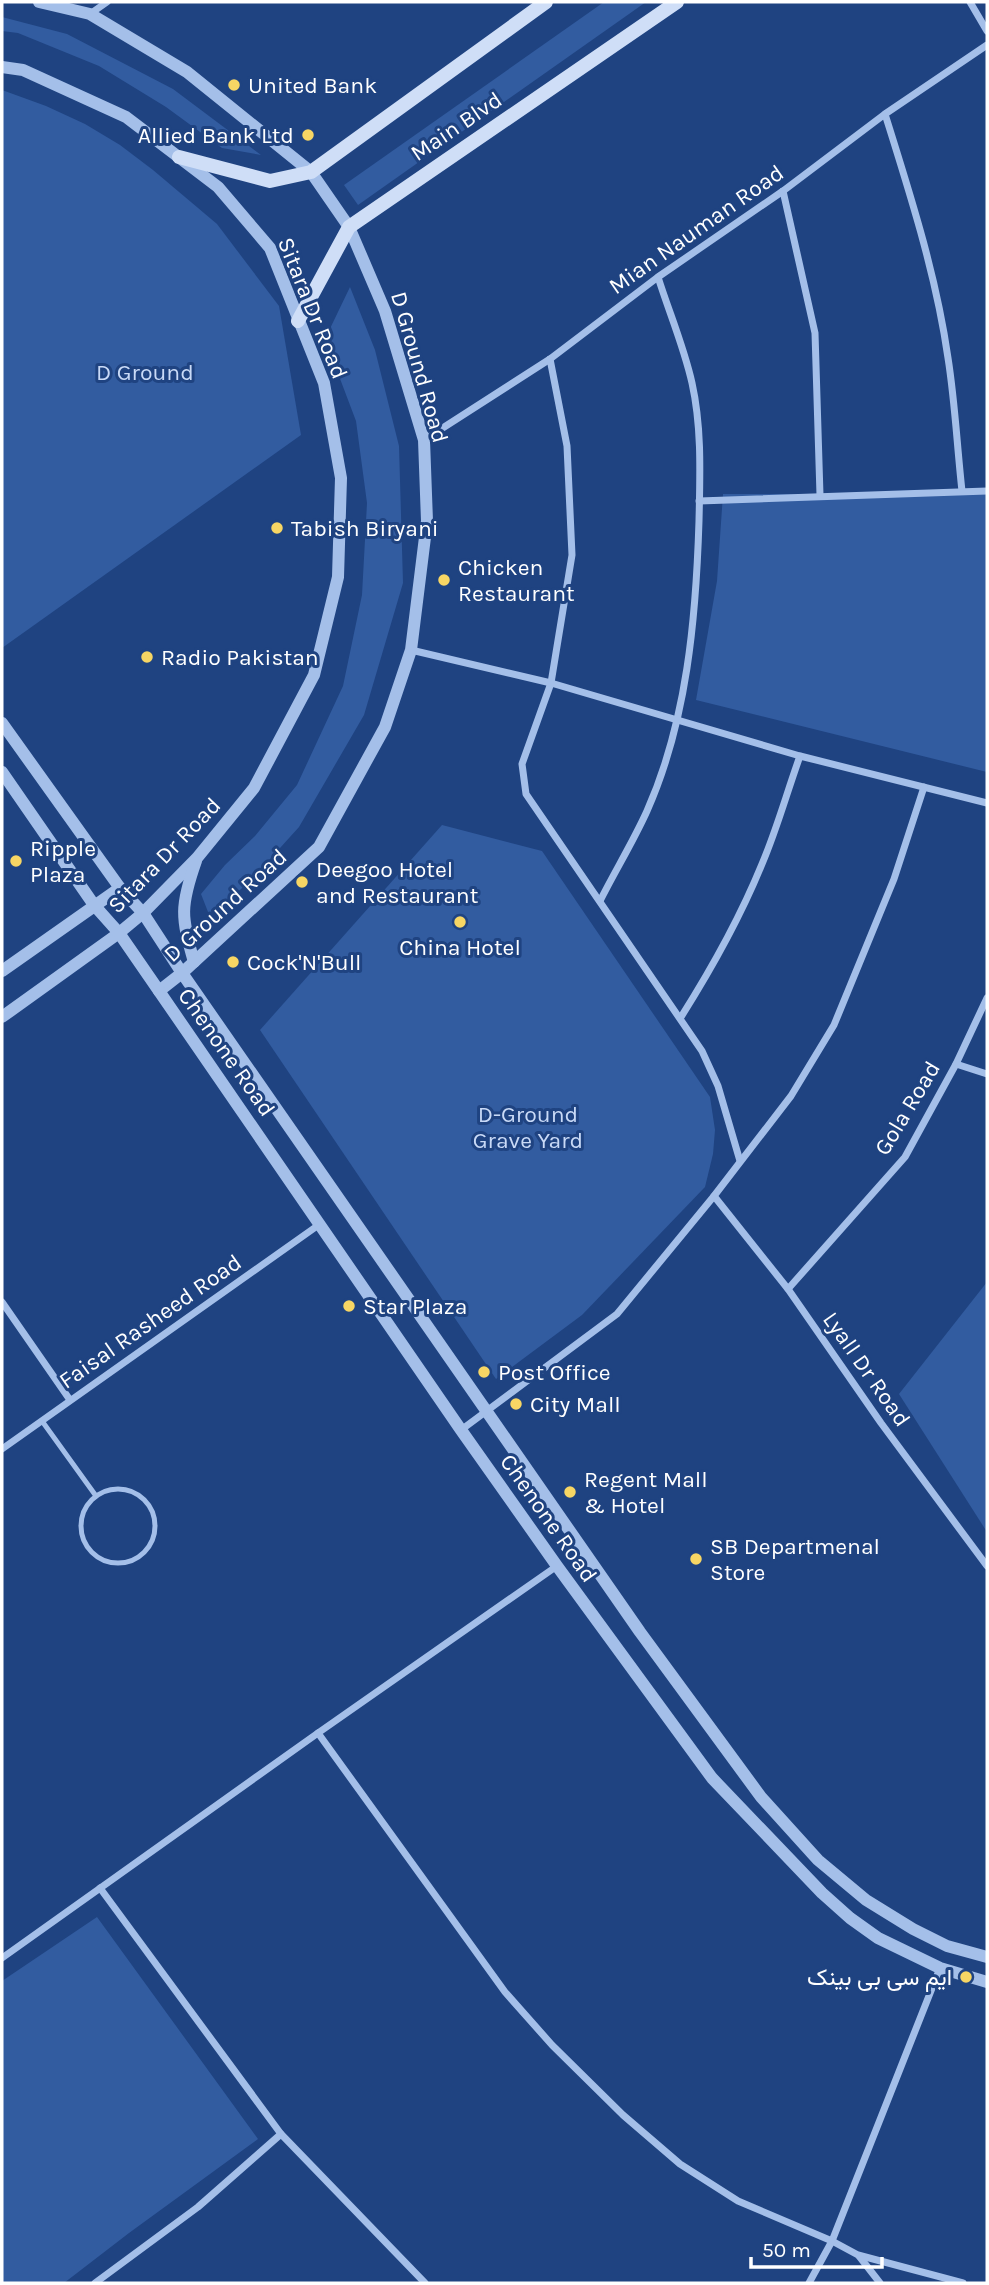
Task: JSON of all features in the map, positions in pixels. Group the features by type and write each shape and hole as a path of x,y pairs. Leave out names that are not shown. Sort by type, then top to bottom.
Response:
{"main road":[{"name":"Main Blvd","path":"179,158 270,181 311,172 546,2"},
{"name":"Main Blvd","path":"298,321 349,227 677,2"}],"street":[{"name":"D Ground Road","path":"39,2 90,14 187,72 311,172 349,227 384,311 424,440 427,521 411,650 385,727 319,847 159,991"},
{"path":"90,14 107,2"},
{"path":"970,2 987,31"},
{"name":"Mian Nauman Road","path":"424,440 550,359 658,277 987,45"},
{"name":"Sitara Dr Road","path":"2,67 23,70 126,117 218,187 270,248 324,383 341,478 338,577 314,675 254,788 197,858 143,913 2,1017"},
{"path":"886,114 922,234 936,295 948,357 962,491"},
{"path":"783,191 815,332 820,495"},
{"path":"600,901 659,781 676,720 692,639 697,579 699,437 692,383 658,277"},
{"path":"550,359 567,446 572,555 551,683 522,764 526,794 702,1051 718,1086 740,1161"},
{"path":"699,501 987,491"},
{"path":"411,650 551,683 800,756 987,803"},
{"name":"Chenone Road","path":"2,723 120,888 143,913 486,1411 698,1713 761,1797 818,1860 866,1900 947,1946 987,1957"},
{"path":"681,1017 717,960 741,913 764,862 800,756"},
{"name":"Chenone Road","path":"2,772 94,905 119,933 461,1430 712,1778 822,1893 850,1918 878,1938 940,1968 987,1982"},
{"path":"461,1430 617,1314 714,1196 791,1096 834,1025 894,879 924,787"},
{"path":"194,962 184,927 183,910 185,891 197,858"},
{"path":"2,971 120,888"},
{"name":"Gola Road","path":"788,1289 905,1157 956,1065 987,998"},
{"path":"956,1065 987,1074"},
{"name":"Lyall Dr Road","path":"714,1196 788,1289 881,1423 987,1566"},
{"name":"Faisal Rasheed Road","path":"2,1449 320,1224"},
{"path":"2,1302 70,1401"},
{"path":"2,1958 557,1566"},
{"path":"318,1733 505,1992 552,2045 623,2115 680,2164 738,2201 858,2255 963,2283"},
{"path":"100,1888 281,2134 425,2283"},
{"path":"808,2283 832,2241 940,1968"},
{"path":"94,2283 198,2207 281,2134"},
{"path":"858,2255 880,2283"}],"lane":[{"path":"42,1421 96,1496"},
{"path":"124,1489 133,1492 149,1505 155,1532 152,1542 140,1557 112,1563 94,1555 88,1548 80,1530 81,1520 84,1511 96,1496 105,1491 124,1489"}],"green space":[{"path":"604,2 646,2 358,205 344,185"},
{"path":"2,17 67,34 173,89 261,155 222,148 166,107 99,66 18,33 2,31"},
{"name":"D Ground","path":"2,90 85,124 120,145 217,224 279,306 301,435 2,648"},
{"path":"350,287 375,350 399,446 403,583 364,715 299,827 251,880 210,917 201,894 225,865 255,836 297,785 343,686 362,595 367,503 356,421 325,339"},
{"path":"723,494 987,494 987,772 696,700 717,581"},
{"name":"D-Ground Grave Yard","path":"442,825 542,851 710,1097 715,1130 713,1154 705,1187 582,1315 496,1379 260,1030"},
{"path":"987,1282 987,1532 899,1394"},
{"path":"97,1917 258,2139 64,2283 2,2283 2,1981"}],"place":[{"name":"United Bank","path":"234,85"},
{"name":"Allied Bank Ltd","path":"308,135"},
{"name":"Tabish Biryani","path":"277,528"},
{"name":"Chicken Restaurant","path":"444,580"},
{"name":"Radio Pakistan","path":"147,657"},
{"name":"Ripple Plaza","path":"16,861"},
{"name":"Deegoo Hotel and Restaurant","path":"302,882"},
{"name":"China Hotel","path":"460,922"},
{"name":"Cock'N'Bull","path":"233,962"},
{"name":"Star Plaza","path":"349,1306"},
{"name":"Post Office","path":"484,1372"},
{"name":"City Mall","path":"516,1404"},
{"name":"Regent Mall & Hotel","path":"570,1492"},
{"name":"SB Departmenal Store","path":"696,1559"},
{"name":"ایم سی بی بینک","path":"966,1977"}]}
